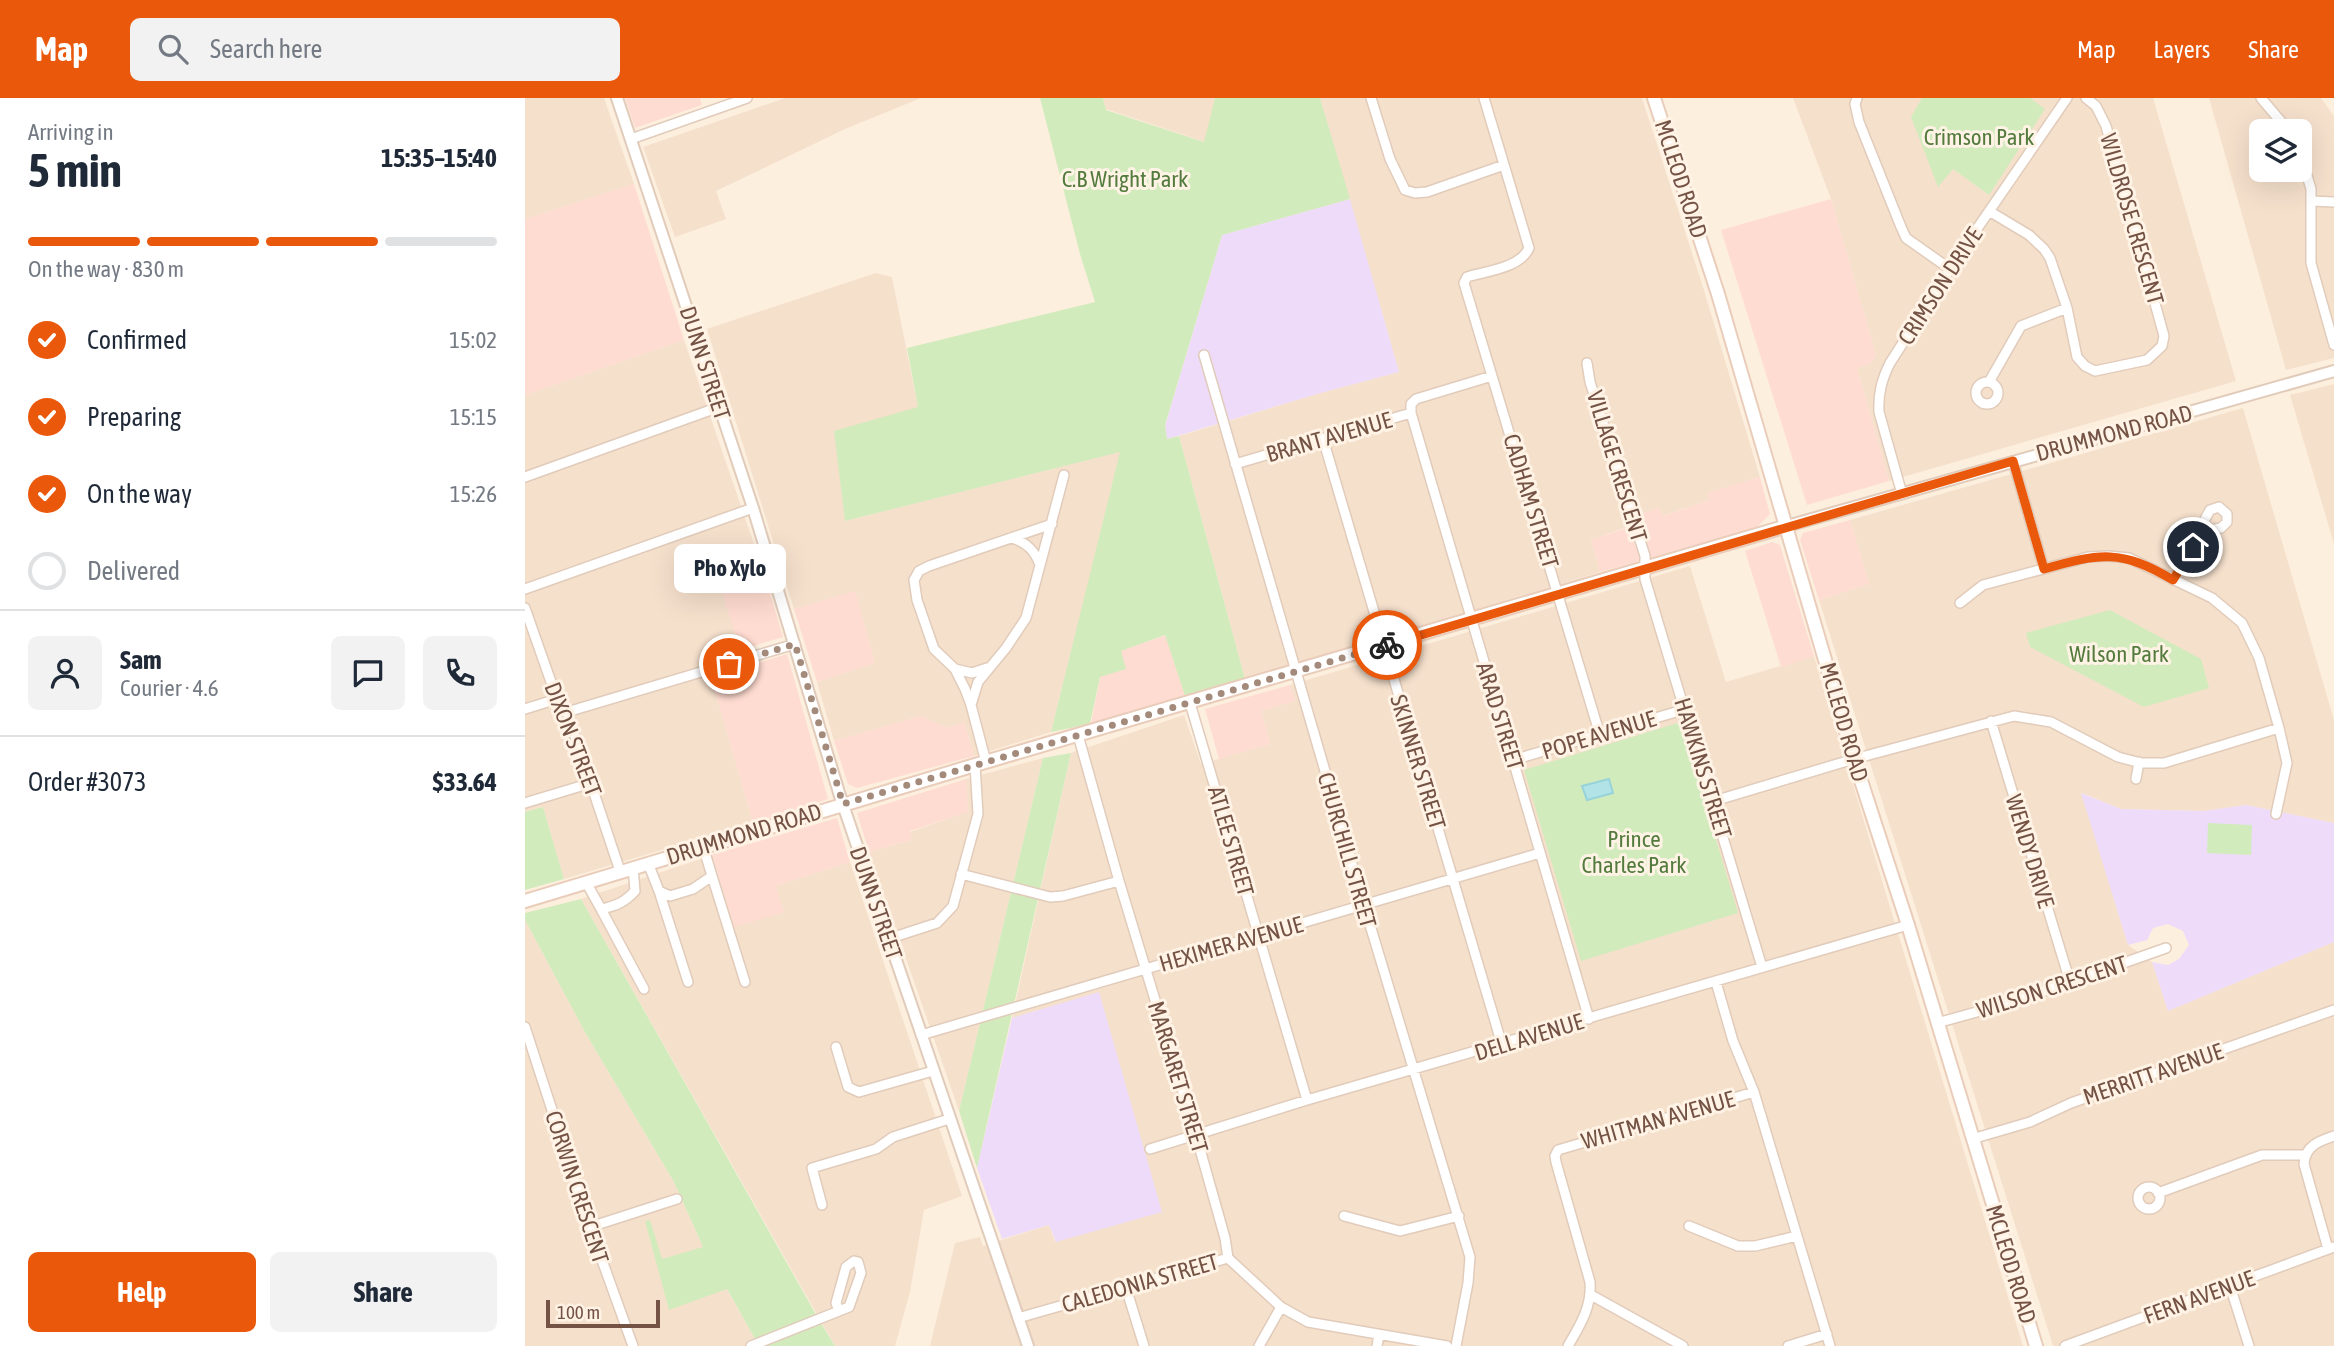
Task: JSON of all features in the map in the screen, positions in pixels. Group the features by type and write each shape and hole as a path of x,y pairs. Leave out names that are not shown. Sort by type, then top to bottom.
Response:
{"main road":[{"name":"MCLEOD ROAD","path":"1654,98 1719,294 1854,759 1908,925 2036,1346"},
{"name":"DRUMMOND ROAD","path":"525,901 843,804 1787,526"}],"street":[{"name":"DUNN STREET","path":"617,98 753,508 843,804 1028,1346"},
{"path":"631,139 747,98"},
{"path":"1371,98 1389,159 1405,190 1415,194 1504,165 1484,98"},
{"path":"1857,98 1859,122 1906,238 1950,269"},
{"name":"CRIMSON DRIVE","path":"1902,494 1879,412 1882,379 1950,269 2067,98"},
{"name":"WILDROSE CRESCENT","path":"2067,308 2077,357 2085,366 2095,371 2147,359 2162,346 2164,335 2106,126 2096,106 2086,98"},
{"path":"2261,98 2279,119"},
{"name":"CADHAM STREET","path":"1504,165 1529,248 1518,262 1467,277 1464,283 1600,735"},
{"path":"2310,182 2311,263 2334,345"},
{"path":"2312,201 2334,202"},
{"path":"1989,211 2029,235 2044,248 2067,308 2021,326 1989,382"},
{"name":"CHURCHILL STREET","path":"1204,355 1364,905 1470,1256 1468,1283 1456,1346"},
{"name":"VILLAGE CRESCENT","path":"1587,363 1590,382 1645,556 1645,569"},
{"name":"DRUMMOND ROAD","path":"1787,526 2334,371"},
{"name":"BRANT AVENUE","path":"1235,464 1411,413 1411,404 1416,399 1492,376"},
{"path":"525,477 719,407"},
{"name":"ARAD STREET","path":"1411,413 1589,1019"},
{"name":"SKINNER STREET","path":"1323,439 1501,1045"},
{"path":"2013,461 2044,569"},
{"path":"971,705 978,682 1026,618 1064,475"},
{"path":"525,589 753,508"},
{"path":"888,939 937,923 953,906 978,814 981,763 971,705 955,669 934,649 928,636 914,580 919,572 929,565 1052,524"},
{"path":"2173,580 2204,531"},
{"path":"1010,538 1029,546 1041,567"},
{"path":"1960,603 1983,586 2088,557 2108,556 2129,558 2212,598 2242,623 2259,658 2280,728 2287,762 2276,814"},
{"name":"HAWKINS STREET","path":"1645,569 1645,579 1762,967"},
{"name":"DIXON STREET","path":"525,608 557,699 567,712 591,783 627,869"},
{"path":"567,712 795,644"},
{"path":"955,669 972,673 989,667"},
{"path":"525,709 557,699"},
{"name":"ATLEE STREET","path":"1190,703 1307,1100"},
{"name":"POPE AVENUE","path":"1513,760 1686,709"},
{"path":"1714,801 1854,759 2014,716 2051,722 2118,757 2164,764 2280,728"},
{"name":"WENDY DRIVE","path":"1991,721 2070,982"},
{"name":"MARGARET STREET","path":"1078,735 1196,1135 1225,1238 1228,1258"},
{"path":"2136,779 2139,762"},
{"path":"525,803 591,783"},
{"path":"703,846 745,982"},
{"name":"HEXIMER AVENUE","path":"921,1035 1540,853"},
{"path":"648,863 688,982"},
{"path":"601,909 622,903 635,891 627,869"},
{"path":"961,873 1050,897 1119,881"},
{"path":"659,891 670,896 693,890 712,876"},
{"path":"586,882 644,989"},
{"name":"DELL AVENUE","path":"1150,1149 1307,1100 1908,925"},
{"name":"WILSON CRESCENT","path":"1937,1023 2015,1002 2166,948"},
{"path":"1716,982 1733,1041 1754,1092 1831,1346"},
{"name":"MERRITT AVENUE","path":"1972,1139 2030,1122 2071,1103 2211,1049 2334,1010"},
{"name":"CORWIN CRESCENT","path":"525,1027 590,1227 633,1346"},
{"path":"836,1047 848,1087 859,1092 933,1071"},
{"name":"WHITMAN AVENUE","path":"1591,1295 1590,1282 1556,1161 1558,1150 1754,1092"},
{"path":"822,1205 812,1168 876,1149 893,1137 949,1119"},
{"path":"2331,1248 2305,1171 2305,1156 2318,1142 2334,1136"},
{"path":"2158,1193 2262,1155 2305,1156"},
{"path":"590,1227 677,1199"},
{"path":"1344,1216 1400,1231 1459,1216"},
{"path":"1689,1226 1738,1246 1755,1246 1797,1237"},
{"name":"FERN AVENUE","path":"2065,1346 2331,1248"},
{"name":"CALEDONIA STREET","path":"1018,1318 1228,1258 1281,1307 1308,1322 1447,1346"},
{"path":"751,1346 839,1311 849,1307 861,1273 858,1262 848,1263 846,1267 836,1303 839,1311"},
{"path":"2230,1286 2249,1346"},
{"path":"1126,1288 1144,1346"},
{"path":"1569,1346 1588,1309 1591,1295 1683,1346"},
{"path":"1259,1346 1281,1307"},
{"path":"1788,1346 1827,1334"},
{"path":"1377,1346 1379,1335"}],"shaded area":[{"path":"525,98 604,98 634,184 525,219"},
{"path":"625,98 700,98 702,105 635,128"},
{"path":"785,98 921,98 845,129 716,191 726,219 675,237 643,147"},
{"path":"1103,98 1215,98 1205,142 1106,109"},
{"path":"1320,98 1642,98 1760,477 1708,493 1710,500 1662,516 1659,508 1625,519 1627,527 1591,540 1600,572 1245,679 1179,436 1399,372"},
{"path":"1793,98 2153,98 2236,381 1889,481 1857,368 1870,364 1876,355 1831,199"},
{"path":"2209,98 2321,98 2334,116 2334,358 2286,370"},
{"path":"634,184 684,340 525,395 525,219"},
{"path":"1350,199 1399,372 1167,439 1165,426 1222,235"},
{"path":"1831,199 1876,355 1870,364 1857,368 1889,481 1807,505 1721,230"},
{"path":"876,273 892,277 918,407 845,521 1121,451 1051,732 974,756 964,722 947,728 921,716 834,741 817,682 875,663 855,592 794,609 707,329"},
{"path":"684,340 764,573 720,586 746,666 711,677 753,823 564,879 543,807 525,812 525,395"},
{"path":"2334,384 2334,544 2290,395"},
{"path":"2243,408 2334,720 2334,823 2246,805 2204,811 2121,809 2082,793 2128,945 2152,962 2168,1011 2334,942 2334,1346 2053,1346 1819,600 1869,584 1850,520"},
{"path":"1760,477 1770,514 1756,528 1600,572 1591,540 1626,528 1624,519 1659,508 1663,516 1710,500 1707,493"},
{"path":"1850,520 1869,584 1819,600 1800,540 1803,533"},
{"path":"1772,542 1780,545 1814,656 1781,667 1745,551"},
{"path":"1690,566 1726,682 1814,656 2023,1346 930,1346 955,1243 980,1237 983,1246 1049,1225 1055,1242 1099,993 1012,1018 1071,753 1184,715 1201,764 1270,744 1261,711 1295,701 1290,685"},
{"path":"764,573 783,637 740,650 720,586"},
{"path":"855,591 875,663 817,682 794,609"},
{"path":"1166,635 1185,696 1091,724 1100,677 1120,651"},
{"path":"787,654 828,799 753,823 711,677"},
{"path":"1290,685 1295,701 1261,711 1270,744 1219,759 1205,709"},
{"path":"921,716 947,728 964,722 974,756 857,788 848,784 834,741"},
{"path":"1043,758 959,1111 869,852 911,840 910,832 967,812 966,779"},
{"path":"966,779 968,812 910,831 911,840 869,852 857,813"},
{"path":"2081,793 2121,809 2204,811 2246,805 2334,823 2334,942 2168,1011 2152,962 2168,965 2179,959 2189,945 2183,931 2168,924 2153,928 2147,940 2128,945"},
{"path":"837,818 850,862 776,886 784,912 734,927 712,855"},
{"path":"712,855 734,927 776,886 850,862 962,1196 924,1210 910,1292 895,1346 835,1346 581,899"},
{"path":"525,920 586,1034 674,1182 703,1247 759,1346 525,1346"},
{"path":"1099,992 1162,1212 1056,1242 1049,1225 1002,1239 977,1168 1012,1018"}],"green space":[{"name":"C.B Wright Park","path":"1040,98 1103,98 1106,110 1204,142 1215,98 1320,98 1350,199 1222,235 1165,425 1167,439 1179,436 1245,679 1185,696 1165,635 1121,651 1126,669 1100,677 1090,724 1051,732 1120,452 845,521 834,431 918,407 907,348 1095,302"},
{"name":"Crimson Park","path":"1922,98 2030,98 2045,109 1989,195 1953,169 1938,187 1911,117"},
{"name":"Wilson Park","path":"2110,610 2201,659 2209,688 2144,707 2030,647 2026,633"},
{"name":"Prince Charles Park","path":"1681,722 1738,913 1581,961 1524,770"},
{"path":"1071,753 977,1168 959,1111 1043,758"},
{"path":"543,807 564,879 525,890 525,812"},
{"path":"2208,823 2252,825 2251,855 2207,853"},
{"path":"581,899 835,1346 759,1346 727,1289 669,1310 645,1221 650,1220 662,1259 703,1247 674,1182 586,1034 525,920 525,913"}],"water":[{"path":"1609,779 1613,793 1587,800 1582,786"}],"way so far":[{"path":"729,664 795,644 843,804 1387,645"}],"place":[{"name":"Pho Xylo","path":"729,664"}],"route":[{"path":"1387,645 2013,461 2044,569 2088,557 2108,556 2129,558 2173,580 2193,547"}]}
